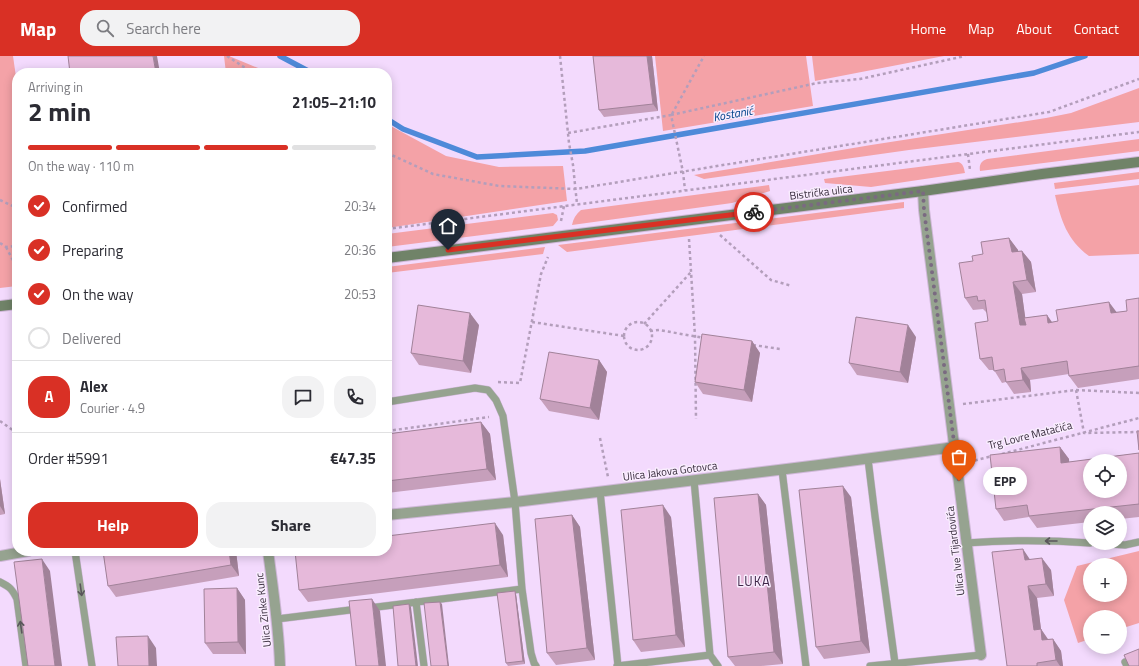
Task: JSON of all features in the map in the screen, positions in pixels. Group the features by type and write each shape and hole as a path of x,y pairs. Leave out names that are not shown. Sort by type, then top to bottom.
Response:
{"main road":[{"name":"Bistrička ulica","path":"392,257 923,191 1139,162"},
{"path":"0,306 12,305"}],"street":[{"name":"Ulica Ive Tijardovića","path":"923,191 924,210 981,655"},
{"name":"Ulica Jakova Gotovca","path":"392,514 515,502 782,470 955,447"},
{"path":"0,556 12,554"},
{"name":"Ulica Zinke Kunc","path":"269,556 277,619 280,666"}],"lane":[{"path":"392,401 475,388 488,390 496,400 503,416 515,502 522,589 531,653 536,666"},
{"path":"868,459 895,663"},
{"path":"782,470 806,666"},
{"path":"694,480 710,655 718,666"},
{"path":"600,491 617,666 710,655"},
{"path":"966,543 1025,540 1083,542"},
{"path":"1127,544 1139,542"},
{"path":"76,556 92,666"},
{"path":"0,582 9,586 17,599 26,666"},
{"path":"277,619 522,589"},
{"path":"416,602 424,666"},
{"name":"Ulica Ive Tijardovića","path":"870,666 981,655"}],"path":[{"path":"227,56 245,68"},
{"path":"560,56 577,204"},
{"path":"686,190 675,128 671,115 704,56"},
{"path":"568,133 671,115 817,83 860,79 965,56"},
{"path":"392,155 433,174 499,186 576,189 1049,112 1139,79"},
{"path":"392,228 1139,132"},
{"path":"968,154 970,172"},
{"path":"0,200 12,206"},
{"path":"561,221 564,206"},
{"path":"720,235 771,280 792,286"},
{"path":"689,239 695,336 696,419"},
{"path":"0,243 6,247 12,258"},
{"path":"6,247 12,246"},
{"path":"495,382 520,383 541,274 548,257"},
{"path":"644,324 691,272"},
{"path":"532,322 624,336"},
{"path":"630,324 644,324 649,328 651,340 646,347 638,350 630,347 625,341 624,336 627,328 630,324"},
{"path":"650,331 659,330 709,338"},
{"path":"751,345 780,349"},
{"path":"962,404 1076,390 1139,393"},
{"name":"Trg Lovre Matačića","path":"1076,390 1084,433"},
{"path":"392,430 503,416"},
{"name":"Trg Lovre Matačića","path":"1000,454 1139,418"},
{"path":"0,421 12,429"},
{"name":"Trg Lovre Matačića","path":"1084,433 1139,432"},
{"path":"600,438 607,472"},
{"name":"Trg Lovre Matačića","path":"957,465 992,456"}],"shaded area":[{"path":"0,56 13,56 15,68 12,68 12,287 0,288"},
{"path":"224,56 229,56 258,68 225,68"},
{"path":"655,56 806,56 813,106 663,131"},
{"path":"812,56 944,56 815,81"},
{"path":"1139,88 1139,122 909,150 704,179 694,175 871,145 1046,118 1071,113"},
{"path":"392,127 446,156 499,167 563,166 567,201 392,227"},
{"path":"1139,139 1139,151 980,171 981,164 987,159"},
{"path":"958,162 964,168 965,173 871,187 825,183 824,179"},
{"path":"1139,172 1139,179 1055,189 1054,183"},
{"path":"769,185 770,191 732,203 572,225 575,217 581,210"},
{"path":"1139,185 1139,254 1089,256 1081,250 1066,229 1055,195"},
{"path":"904,202 904,208 567,252 558,245"},
{"path":"553,213 557,215 558,220 553,226 392,246 392,233"},
{"path":"545,247 543,254 392,272 392,266"},
{"path":"1139,551 1139,623 1127,627 1127,610 1083,610 1083,641 1078,643 1064,600 1077,566 1083,565 1083,602 1127,602 1127,558 1110,558"}],"building":[{"path":"68,56 153,56 155,68 69,68"},
{"path":"593,56 647,56 653,104 599,110"},
{"path":"1009,238 1012,252 1022,251 1027,280 1013,282 1020,325 1026,325 1024,318 1047,315 1048,323 1058,321 1056,310 1109,302 1111,313 1127,311 1126,300 1139,298 1139,366 1069,376 1067,361 1021,368 1023,380 1006,382 1004,369 994,371 992,357 980,359 975,323 988,321 985,300 978,301 977,296 965,298 959,263 973,261 972,256 983,254 981,242"},
{"path":"418,305 470,313 463,361 411,353"},
{"path":"856,317 908,325 900,372 849,363"},
{"path":"702,334 752,341 744,390 695,382"},
{"path":"549,352 599,360 590,408 540,399"},
{"path":"481,422 487,469 392,480 392,433"},
{"path":"1137,431 1139,431 1139,450"},
{"path":"1060,447 1061,463 1083,460 1083,498 1127,498 1127,455 1139,453 1139,504 1121,506 1083,506 1083,510 1029,516 1027,505 996,509 990,455"},
{"path":"843,486 861,641 816,647 799,490"},
{"path":"758,494 774,652 728,657 714,498"},
{"path":"663,505 676,635 633,640 621,510"},
{"path":"572,515 587,648 547,653 535,519"},
{"path":"495,523 500,565 299,590 296,556 392,556 392,535"},
{"path":"1023,549 1025,560 1042,558 1046,584 1028,586 1034,630 1041,629 1042,640 1053,639 1056,660 1037,663 1037,666 1007,666 992,552"},
{"path":"104,556 230,556 231,565 108,586"},
{"path":"42,559 55,666 28,666 14,562"},
{"path":"237,588 238,642 205,643 204,589"},
{"path":"515,591 523,661 506,663 497,593"},
{"path":"372,599 379,666 356,666 349,601"},
{"path":"440,602 448,666 431,666 424,603"},
{"path":"409,604 416,666 398,666 393,606"},
{"path":"148,636 149,666 118,666 116,637"},
{"path":"1139,649 1139,666 1129,666 1124,655"}],"waterway":[{"name":"Kostanić","path":"280,56 303,68"},
{"name":"Kostanić","path":"392,122 403,129 477,157 585,151 1034,73 1085,56"}],"way so far":[{"path":"754,212 923,191 924,210 959,481"}],"place":[{"name":"EPP","path":"959,481"}],"district":[{"name":"LUKA","path":"754,581"}],"route":[{"path":"448,250 754,212"}]}
